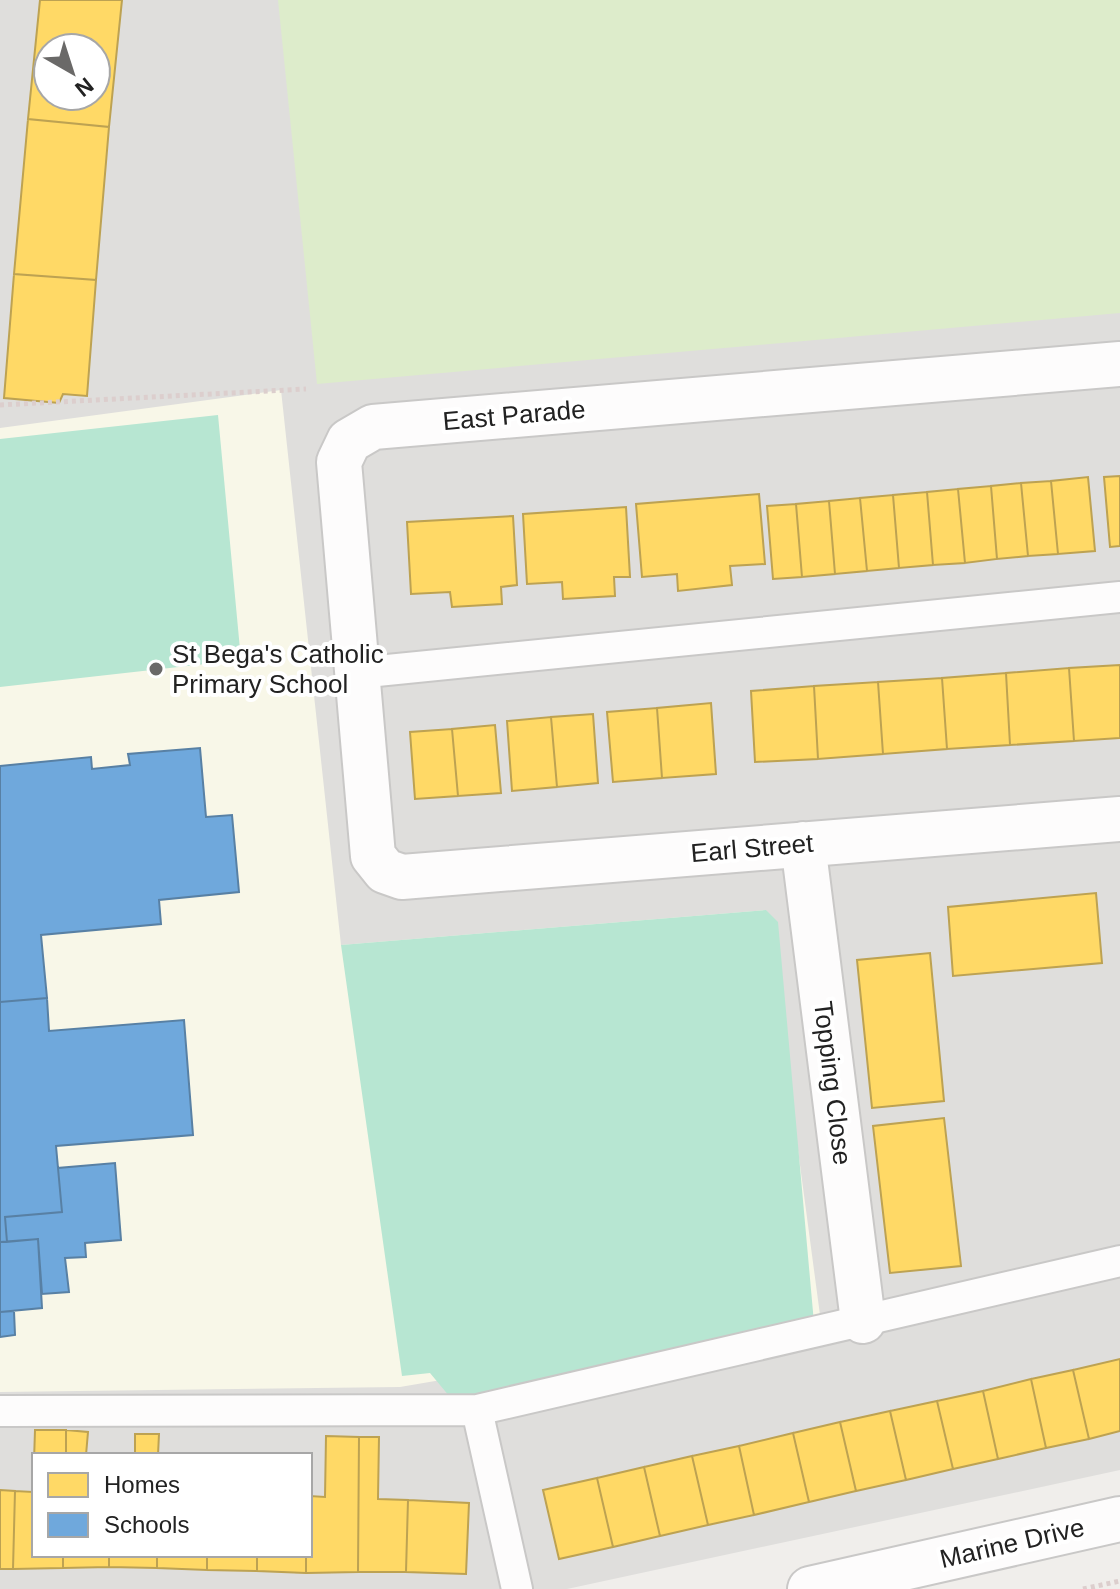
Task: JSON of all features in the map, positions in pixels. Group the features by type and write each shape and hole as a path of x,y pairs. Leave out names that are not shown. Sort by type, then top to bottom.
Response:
{"street":[{"name":"East Parade","path":"385,871 373,856 339,462 349,441 373,427 1120,364"},
{"name":"Earl Street","path":"385,871 402,877 1120,819"},
{"name":"Topping Close","path":"803,844 863,1321"},
{"name":"Marine Drive","path":"810,1589 1120,1519"}],"lane":[{"path":"357,673 1120,597"},
{"path":"0,1411 477,1410 1120,1261"},
{"path":"477,1410 517,1589"}],"path":[{"path":"0,405 306,389"},
{"path":"1083,1589 1120,1581"}],"shaded area":[{"path":"0,0 1120,0 1120,1470 567,1589 0,1589"},
{"name":"St Bega's Catholic Primary School","path":"281,390 341,945 766,910 820,1315 400,1387 0,1392 0,428"}],"green space":[{"path":"278,0 1120,0 1120,313 317,384"},
{"path":"218,415 241,660 0,687 0,439"},
{"path":"766,910 778,922 814,1323 455,1403 430,1373 402,1376 341,945"}],"building: Homes":[{"path":"40,0 122,0 112,98 112,32 37,32"},
{"path":"32,79 32,112 111,112 109,127 28,119"},
{"path":"28,119 109,127 96,280 14,274"},
{"path":"14,274 96,280 87,396 63,394 59,403 4,398"},
{"path":"1120,476 1120,546 1110,547 1104,477"},
{"path":"1088,477 1095,551 1058,554 1051,481"},
{"path":"1051,481 1058,554 1028,556 1021,483"},
{"path":"1021,483 1028,556 997,559 991,486"},
{"path":"991,486 997,559 965,563 958,489"},
{"path":"958,489 965,563 933,565 927,492"},
{"path":"927,492 933,565 899,568 893,495"},
{"path":"759,494 765,564 730,566 732,585 678,591 677,574 642,577 636,504"},
{"path":"893,495 899,568 867,571 860,498"},
{"path":"860,498 867,571 835,574 829,501"},
{"path":"829,501 835,574 802,577 796,504"},
{"path":"796,504 802,577 773,579 767,506"},
{"path":"626,507 630,577 614,577 615,596 563,599 562,582 527,584 523,514"},
{"path":"513,516 517,585 501,587 502,604 452,607 450,592 411,594 407,522"},
{"path":"1120,665 1120,738 1074,741 1069,668"},
{"path":"1069,668 1074,741 1010,745 1006,673"},
{"path":"1006,673 1010,745 947,749 942,678"},
{"path":"942,678 947,749 883,754 878,682"},
{"path":"878,682 883,754 818,759 814,686"},
{"path":"814,686 818,759 755,762 751,691"},
{"path":"711,703 716,774 662,778 657,708"},
{"path":"657,708 662,778 613,782 607,712"},
{"path":"593,714 598,783 557,787 551,717"},
{"path":"551,717 557,787 512,791 507,721"},
{"path":"495,725 501,793 458,796 452,729"},
{"path":"452,729 458,796 415,799 410,732"},
{"path":"1096,893 1102,963 953,976 948,907"},
{"path":"930,953 944,1101 872,1108 857,960"},
{"path":"944,1118 961,1266 890,1273 873,1126"},
{"path":"1120,1359 1120,1431 1089,1439 1073,1370"},
{"path":"1073,1370 1089,1439 1046,1448 1031,1379"},
{"path":"1031,1379 1046,1448 998,1459 983,1391"},
{"path":"983,1391 998,1459 953,1469 937,1401"},
{"path":"937,1401 953,1469 906,1480 890,1411"},
{"path":"890,1411 906,1480 856,1491 840,1422"},
{"path":"840,1422 856,1491 809,1502 793,1433"},
{"path":"35,1430 66,1430 66,1453 34,1453"},
{"path":"66,1430 88,1432 86,1453 66,1453"},
{"path":"793,1433 809,1502 754,1515 739,1446"},
{"path":"135,1434 159,1434 158,1453 135,1453"},
{"path":"326,1436 359,1437 358,1572 306,1573 306,1557 312,1557 312,1496 325,1497"},
{"path":"359,1437 379,1437 378,1499 408,1500 406,1572 358,1572"},
{"path":"739,1446 754,1515 708,1525 692,1456"},
{"path":"692,1456 708,1525 660,1536 644,1467"},
{"path":"644,1467 660,1536 613,1547 597,1478"},
{"path":"597,1478 613,1547 559,1559 543,1490"},
{"path":"0,1490 15,1491 13,1569 0,1569"},
{"path":"15,1491 32,1492 32,1557 63,1557 63,1568 13,1569"},
{"path":"408,1500 469,1503 466,1574 406,1572"},
{"path":"63,1557 109,1557 109,1567 63,1568"},
{"path":"109,1557 157,1557 157,1568 109,1567"},
{"path":"157,1557 207,1557 207,1570 157,1568"},
{"path":"207,1557 257,1557 257,1571 207,1570"},
{"path":"257,1557 306,1557 306,1573 257,1571"}],"building: Schools":[{"path":"200,748 206,817 232,815 239,892 159,900 161,924 41,935 47,998 0,1002 0,766 91,757 92,769 130,765 128,754"},
{"path":"47,998 49,1031 184,1020 193,1135 56,1146 62,1212 5,1217 7,1242 0,1242 0,1002"},
{"path":"115,1163 121,1240 85,1243 86,1257 65,1258 69,1292 42,1294 38,1239 7,1242 5,1217 62,1212 58,1168"},
{"path":"38,1239 42,1308 0,1312 0,1242"},
{"path":"14,1311 15,1335 0,1337 0,1312"}],"place":[{"name":"St Bega's Catholic Primary School","path":"156,669"}]}
